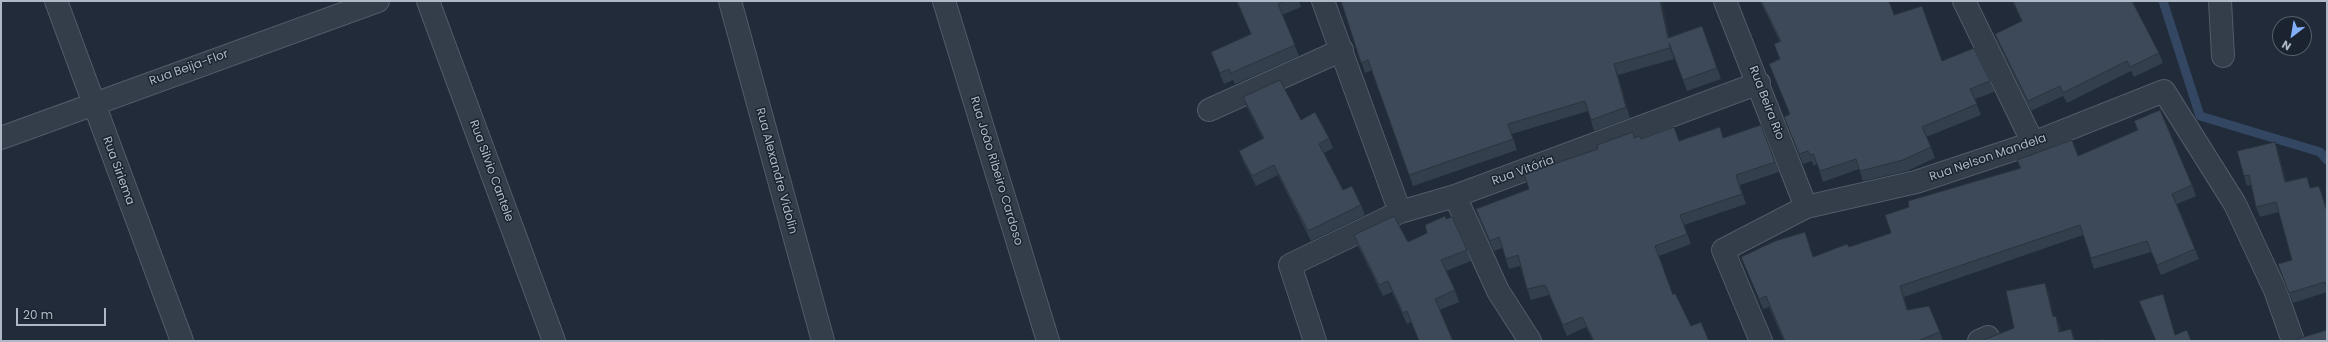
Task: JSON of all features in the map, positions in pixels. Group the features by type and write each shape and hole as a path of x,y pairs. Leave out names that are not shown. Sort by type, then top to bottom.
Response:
{"street":[{"name":"Rua Siriema","path":"56,1 182,341"},
{"name":"Rua Beija-Flor","path":"1,138 378,1"},
{"name":"Rua Silvio Cantele","path":"428,1 554,341"},
{"name":"Rua Alexandre Vidolin","path":"730,1 823,341"},
{"name":"Rua João Ribeiro Cardoso","path":"944,1 1048,341"},
{"path":"1323,1 1400,212"},
{"name":"Rua Beira Rio","path":"1725,1 1759,83 1806,207"},
{"path":"1964,1 2033,143"},
{"path":"2220,1 2223,56"},
{"path":"1209,110 1342,50"},
{"name":"Rua Vitória","path":"1315,341 1290,265 1400,212 1455,196 1759,83"},
{"name":"Rua Nelson Mandela","path":"1761,341 1723,250 1806,207 1916,182 2033,143 2164,91 2235,204 2275,290 2293,341"},
{"path":"1455,196 1498,291 1530,341"}],"building":[{"path":"1237,1 1285,1 1278,4 1295,45 1231,73 1229,69 1220,73 1211,52 1251,34"},
{"path":"1341,1 1660,1 1668,38 1702,26 1717,68 1683,80 1669,43 1670,48 1614,64 1626,107 1591,120 1585,101 1508,124 1513,139 1409,175 1368,60 1361,63"},
{"path":"1761,1 1889,1 1894,15 1922,6 1942,61 1974,48 1990,81 1970,89 1977,104 1922,127 1931,147 1903,160 1860,171 1856,159 1820,171 1813,154 1810,155 1808,151 1799,154 1784,117 1790,114 1769,64 1780,59 1774,44 1781,41"},
{"path":"2013,1 2132,1 2159,53 2130,67 2127,61 2063,93 2060,86 2028,101 1995,34 2022,21"},
{"path":"1280,80 1301,120 1315,112 1329,138 1319,144 1343,190 1352,186 1361,205 1308,231 1274,165 1252,176 1239,151 1264,138 1243,97"},
{"path":"2160,110 2192,185 2172,194 2195,249 2157,265 2147,241 2091,258 2080,225 1900,286 1907,310 1929,306 1940,332 1917,341 1785,341 1766,296 1759,299 1741,257 1775,241 1805,232 1813,257 1847,244 1849,247 1891,233 1885,215 1909,207 1908,201 2021,168 2017,160 2072,140 2078,156 2138,130 2134,121"},
{"path":"1761,125 1775,162 1736,175 1742,194 1680,215 1687,234 1655,246 1673,295 1675,293 1691,326 1701,322 1709,341 1594,341 1582,317 1563,325 1545,285 1527,289 1518,255 1506,259 1499,237 1490,241 1476,209 1529,189 1524,174 1598,149 1597,145 1633,132 1634,138 1640,136 1641,139 1674,127 1679,141 1720,127 1723,138"},
{"path":"2275,142 2285,182 2307,177 2310,188 2319,186 2327,212 2327,289 2325,282 2289,293 2278,264 2292,260 2276,202 2256,207 2249,175 2244,176 2237,151"},
{"path":"1394,216 1408,242 1427,233 1425,225 1445,216 1446,219 1452,217 1467,250 1441,260 1455,290 1435,299 1453,341 1419,341 1407,311 1403,313 1388,281 1379,285 1354,235"},
{"path":"2045,283 2053,317 2056,316 2059,332 2071,329 2074,341 1981,341 2014,328 2006,291"},
{"path":"2163,294 2175,335 2187,330 2191,341 2156,341 2139,301"},
{"path":"2327,330 2327,341 2296,341 2300,338"}],"waterway":[{"path":"2163,1 2200,116 2320,152 2327,160"}]}
